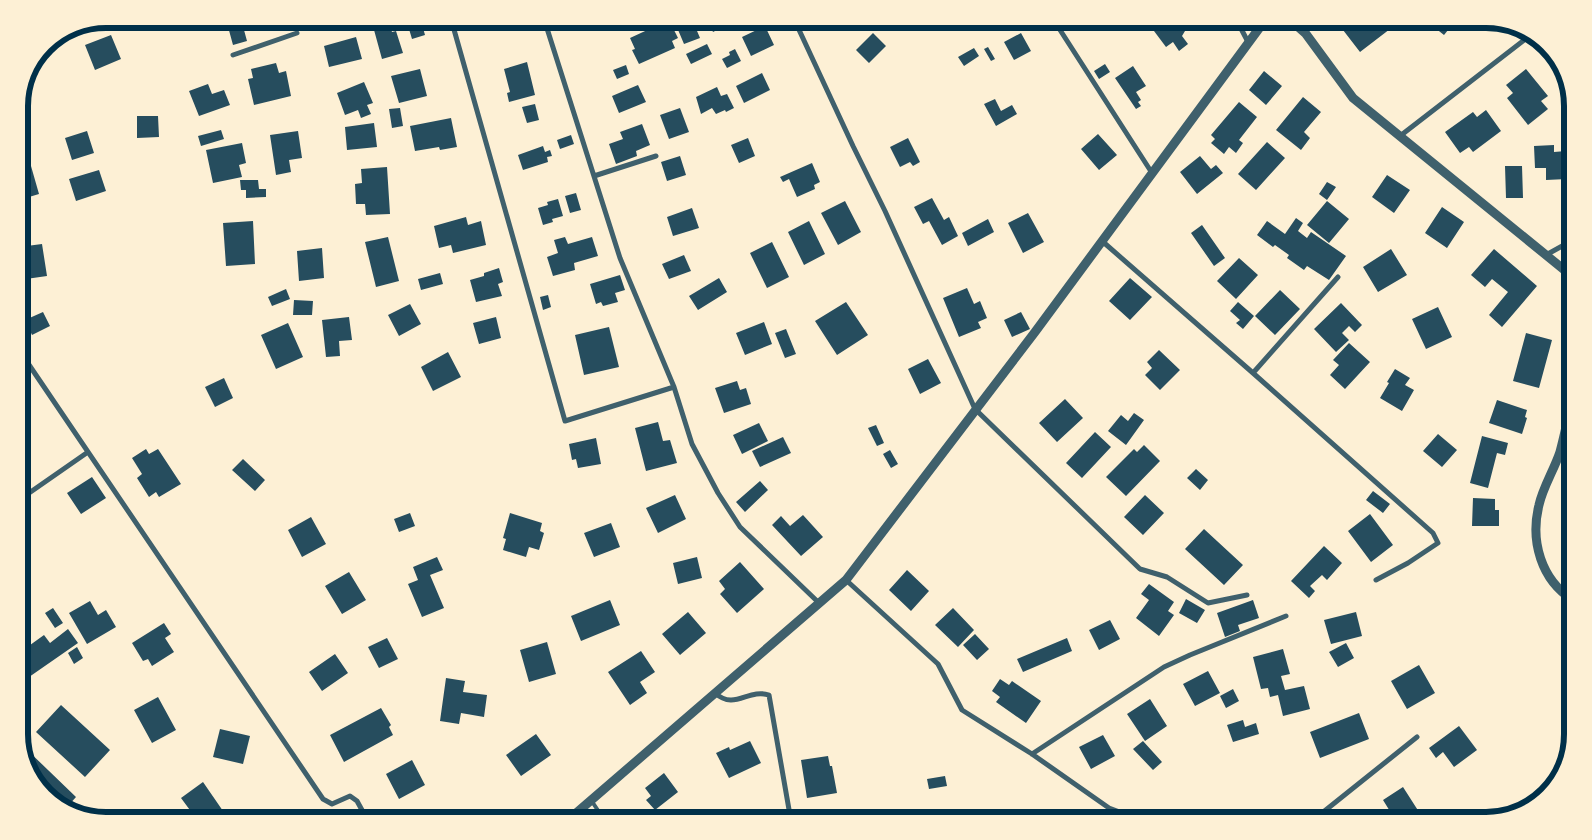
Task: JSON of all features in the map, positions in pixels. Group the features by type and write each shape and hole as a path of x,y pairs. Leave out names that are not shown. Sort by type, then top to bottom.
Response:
{"street":[{"path":"454,28 565,421 674,388"},
{"path":"547,28 620,258 674,388 692,444 740,527 818,602"},
{"path":"798,28 885,211 975,409 1140,569 1167,577 1208,603 1247,595"},
{"path":"1058,28 1152,173"},
{"path":"1241,28 1248,42"},
{"path":"577,812 818,602 846,580 1259,28"},
{"path":"1299,28 1306,34 1353,98 1564,269"},
{"path":"233,54 297,33"},
{"path":"1400,136 1526,39"},
{"path":"594,176 656,156"},
{"path":"1101,241 1253,372 1433,533 1438,543 1408,563 1376,580"},
{"path":"1546,255 1564,245"},
{"path":"1253,372 1338,277"},
{"path":"28,363 323,799 332,804 350,796 357,801 363,812"},
{"path":"1564,434 1560,452 1539,504 1535,537 1538,555 1545,570 1564,594"},
{"path":"28,494 88,452"},
{"path":"846,580 938,664 962,710 1032,754 1109,808 1120,812"},
{"path":"1032,754 1164,667 1286,616"},
{"path":"715,692 725,700 763,692 769,695 789,812"},
{"path":"1323,812 1417,737"}],"lane":[{"path":"591,800 599,812"}],"building":[{"path":"228,28 252,28 244,30 247,41 233,45"},
{"path":"373,28 391,28 392,32 396,31 403,53 382,59"},
{"path":"409,28 423,28 425,35 412,39"},
{"path":"652,28 673,28 678,38 672,41 675,48 639,64 632,50 635,49 630,38"},
{"path":"677,28 696,28 700,38 684,44"},
{"path":"711,28 721,28 713,32"},
{"path":"761,28 766,28 774,45 751,56 742,37"},
{"path":"1152,28 1187,28 1182,36 1188,44 1179,51 1173,42 1166,47"},
{"path":"1346,28 1390,29 1360,52 1343,30"},
{"path":"1435,28 1450,28 1444,35"},
{"path":"873,33 886,46 869,63 856,50"},
{"path":"1021,33 1031,51 1014,60 1004,42"},
{"path":"111,35 121,59 95,70 85,45"},
{"path":"356,37 362,59 329,67 324,46"},
{"path":"707,44 712,54 691,64 686,54"},
{"path":"988,47 995,59 991,61 984,49"},
{"path":"974,48 979,56 964,66 958,57"},
{"path":"735,49 741,61 727,68 722,59 730,55 729,52"},
{"path":"527,62 535,95 509,102 507,93 510,92 504,69"},
{"path":"276,63 279,73 286,71 291,96 254,105 248,79 253,78 251,69"},
{"path":"1105,64 1110,72 1099,79 1094,71"},
{"path":"626,65 629,74 617,79 613,70"},
{"path":"1133,66 1146,86 1136,92 1141,100 1138,102 1141,106 1136,109 1115,78"},
{"path":"420,69 427,96 399,103 391,76"},
{"path":"1526,69 1548,96 1541,101 1548,109 1528,125 1507,98 1513,93 1506,85"},
{"path":"1264,71 1282,86 1266,105 1249,90"},
{"path":"762,73 770,90 744,103 736,86"},
{"path":"364,82 373,103 367,105 371,114 361,118 358,110 345,115 337,93"},
{"path":"208,84 212,94 224,90 230,105 199,116 189,91"},
{"path":"638,85 646,102 619,113 612,96"},
{"path":"717,87 721,96 727,94 734,108 716,114 712,108 701,114 696,97"},
{"path":"1303,97 1321,112 1304,132 1310,138 1301,150 1276,130"},
{"path":"995,99 1001,111 1012,105 1017,114 996,126 984,104"},
{"path":"1239,102 1257,117 1239,140 1243,143 1236,153 1229,147 1224,154 1211,143 1215,139 1211,135"},
{"path":"535,104 539,120 527,123 522,107"},
{"path":"400,108 403,126 392,128 389,109"},
{"path":"680,108 689,132 669,139 660,115"},
{"path":"1486,110 1501,131 1473,152 1469,147 1460,153 1445,132 1473,112 1477,117"},
{"path":"137,116 158,116 159,137 137,138"},
{"path":"451,118 457,147 440,150 439,147 415,151 410,126"},
{"path":"374,123 377,147 347,150 345,127"},
{"path":"642,124 650,145 636,151 637,156 616,164 609,144 623,139 620,132"},
{"path":"221,130 224,139 201,146 198,136"},
{"path":"87,131 94,153 72,160 65,138"},
{"path":"298,131 302,158 289,160 291,172 276,175 270,135"},
{"path":"1098,134 1117,155 1099,170 1081,149"},
{"path":"571,135 574,144 560,149 557,140"},
{"path":"748,138 755,156 739,163 731,145"},
{"path":"908,138 920,162 913,166 910,162 900,167 890,147"},
{"path":"1267,142 1285,158 1256,190 1238,174"},
{"path":"242,143 246,163 239,165 242,177 213,183 206,150"},
{"path":"1554,145 1554,152 1564,151 1564,179 1546,180 1546,168 1535,168 1534,146"},
{"path":"543,146 545,152 550,150 552,156 547,157 548,162 523,170 518,155"},
{"path":"680,156 686,175 667,181 661,162"},
{"path":"1200,156 1211,169 1216,165 1223,173 1197,194 1180,172"},
{"path":"812,163 820,182 814,185 815,189 797,197 789,179 783,182 780,177"},
{"path":"31,166 39,194 28,197 28,167"},
{"path":"1505,166 1522,166 1523,198 1506,198"},
{"path":"387,167 390,214 366,215 365,204 356,204 355,184 362,183 361,169"},
{"path":"99,170 106,191 76,201 69,179"},
{"path":"1387,175 1410,190 1394,213 1372,197"},
{"path":"240,180 258,180 259,189 266,189 266,197 246,198 246,190 241,190"},
{"path":"1327,182 1336,187 1327,200 1319,194"},
{"path":"576,193 581,210 570,213 565,196"},
{"path":"932,198 944,220 949,217 958,236 942,245 929,221 923,224 914,207"},
{"path":"558,199 563,216 552,219 553,222 543,225 538,208 548,205 547,202"},
{"path":"845,201 861,232 838,245 821,213"},
{"path":"1327,201 1349,219 1329,243 1307,225"},
{"path":"1442,207 1464,222 1447,248 1425,233"},
{"path":"692,208 699,228 673,236 667,217"},
{"path":"1028,213 1044,242 1023,253 1008,223"},
{"path":"466,217 468,225 481,221 486,245 453,253 451,245 439,248 434,226"},
{"path":"1296,218 1303,223 1298,231 1307,238 1311,232 1346,256 1329,280 1307,266 1304,270 1287,258 1289,255 1275,245 1273,247 1257,235 1267,221 1285,234"},
{"path":"988,219 994,232 968,246 962,233"},
{"path":"253,221 255,264 226,266 223,223"},
{"path":"809,221 825,254 804,265 788,232"},
{"path":"1202,225 1225,258 1214,266 1191,233"},
{"path":"388,237 399,281 376,287 365,242"},
{"path":"565,237 568,244 592,237 598,256 574,263 575,270 553,276 547,257 558,253 554,240"},
{"path":"772,242 789,277 767,288 750,253"},
{"path":"42,244 47,276 28,279 28,246"},
{"path":"322,248 324,278 299,281 297,251"},
{"path":"1391,249 1407,275 1378,292 1363,267"},
{"path":"1494,249 1537,286 1502,327 1489,315 1508,292 1492,279 1485,287 1471,275"},
{"path":"684,255 691,271 669,279 662,264"},
{"path":"1239,258 1258,275 1236,299 1217,281"},
{"path":"499,268 503,282 498,284 502,296 476,302 470,280 484,276 484,273"},
{"path":"440,273 443,284 421,290 418,279"},
{"path":"620,275 625,290 615,293 618,302 603,306 601,302 596,304 590,284"},
{"path":"719,278 727,292 698,310 689,296"},
{"path":"1130,278 1152,297 1130,320 1109,301"},
{"path":"967,288 974,304 980,301 987,318 978,322 981,328 959,337 943,298"},
{"path":"286,289 290,299 272,306 268,297"},
{"path":"1280,290 1300,309 1275,335 1255,316"},
{"path":"548,295 551,307 543,310 540,297"},
{"path":"294,300 313,301 312,315 293,315"},
{"path":"846,302 868,335 837,355 815,321"},
{"path":"1238,302 1254,316 1243,329 1236,323 1240,320 1230,311"},
{"path":"1341,303 1362,325 1355,332 1349,326 1342,333 1349,340 1336,352 1314,329"},
{"path":"410,304 421,324 399,336 388,315"},
{"path":"1438,307 1452,337 1426,349 1412,319"},
{"path":"43,312 50,326 32,335 28,326 28,319"},
{"path":"1021,312 1030,329 1012,337 1004,320"},
{"path":"349,317 352,340 339,341 340,356 326,357 322,320"},
{"path":"496,317 501,338 479,344 473,323"},
{"path":"764,322 772,344 745,355 736,333"},
{"path":"288,323 303,357 276,369 261,335"},
{"path":"609,327 619,367 584,375 575,335"},
{"path":"786,329 796,354 785,358 775,333"},
{"path":"1526,333 1552,340 1539,388 1513,381"},
{"path":"1349,343 1370,362 1345,389 1330,375 1339,365 1333,360"},
{"path":"1159,350 1180,370 1160,390 1145,375 1152,368 1147,362"},
{"path":"448,352 461,377 433,391 421,367"},
{"path":"928,359 941,383 920,394 908,369"},
{"path":"1395,369 1410,378 1405,385 1414,390 1402,411 1380,398"},
{"path":"224,378 233,398 215,407 205,387"},
{"path":"737,381 740,390 746,388 751,404 724,413 715,388"},
{"path":"1065,399 1083,418 1057,442 1039,423"},
{"path":"1497,400 1527,410 1525,417 1527,418 1522,434 1489,423"},
{"path":"1134,413 1144,420 1126,445 1108,431 1121,415 1128,421"},
{"path":"658,422 663,441 670,440 677,463 646,471 635,428"},
{"path":"759,423 768,441 742,454 733,435"},
{"path":"876,425 884,443 877,446 868,428"},
{"path":"1095,432 1111,447 1082,478 1066,463"},
{"path":"1438,434 1457,450 1442,467 1423,451"},
{"path":"1482,436 1508,443 1505,455 1497,453 1488,488 1470,483"},
{"path":"783,437 791,453 760,467 752,451"},
{"path":"596,438 601,464 578,468 576,459 572,460 569,444"},
{"path":"1144,445 1160,461 1126,496 1106,477 1134,449 1137,452"},
{"path":"146,449 149,454 158,449 181,484 159,497 156,492 149,497 137,478 142,474 132,458"},
{"path":"890,450 898,464 891,468 883,454"},
{"path":"243,459 265,480 255,491 232,470"},
{"path":"1196,469 1208,480 1200,490 1187,478"},
{"path":"92,477 106,498 81,514 67,493"},
{"path":"760,481 768,490 745,512 736,502"},
{"path":"1373,491 1390,504 1383,513 1366,500"},
{"path":"675,495 686,519 658,533 646,508"},
{"path":"1145,495 1164,513 1143,535 1124,517"},
{"path":"1473,498 1495,499 1495,510 1499,510 1499,526 1472,526"},
{"path":"410,513 415,526 399,532 394,519"},
{"path":"510,513 542,523 540,531 544,533 539,550 529,547 526,557 503,550 506,539 503,538"},
{"path":"1370,514 1393,545 1371,562 1348,531"},
{"path":"803,515 823,537 801,556 772,525 781,516 790,526"},
{"path":"311,517 326,544 302,557 288,530"},
{"path":"611,523 620,547 594,557 584,533"},
{"path":"1204,529 1243,565 1224,585 1185,549"},
{"path":"1324,546 1342,563 1327,580 1322,575 1310,586 1315,591 1309,598 1291,581"},
{"path":"437,557 443,570 430,575 444,608 422,617 408,584 418,580 413,567"},
{"path":"697,557 702,578 678,584 673,563"},
{"path":"740,562 764,589 737,613 720,594 725,589 719,581"},
{"path":"907,570 929,591 911,611 889,590"},
{"path":"349,572 366,600 342,614 325,586"},
{"path":"1149,584 1174,602 1168,611 1174,615 1159,636 1136,618 1149,600 1141,594"},
{"path":"1186,599 1205,610 1197,623 1179,613"},
{"path":"610,600 620,625 581,641 571,616"},
{"path":"1253,600 1259,618 1238,625 1240,631 1225,637 1217,613"},
{"path":"90,601 98,615 106,610 116,627 87,644 69,613"},
{"path":"53,608 63,623 55,628 45,613"},
{"path":"953,608 974,630 958,647 935,625"},
{"path":"688,612 706,633 680,655 662,634"},
{"path":"1356,612 1362,636 1331,644 1324,620"},
{"path":"1110,620 1120,639 1099,650 1089,630"},
{"path":"164,623 171,634 165,638 174,652 152,666 148,659 143,661 132,643"},
{"path":"68,629 78,643 28,678 28,647 44,635 50,643"},
{"path":"975,634 989,649 977,660 963,645"},
{"path":"387,638 398,659 379,668 368,647"},
{"path":"1067,638 1072,651 1023,672 1017,659"},
{"path":"547,642 556,674 529,682 520,650"},
{"path":"1346,643 1354,658 1338,667 1329,652"},
{"path":"77,647 83,658 74,664 68,653"},
{"path":"1283,649 1290,674 1281,676 1285,690 1304,686 1310,709 1283,716 1278,695 1270,697 1268,688 1261,689 1253,657"},
{"path":"641,651 655,672 640,682 647,693 630,705 608,672"},
{"path":"335,654 348,673 322,691 309,672"},
{"path":"1419,665 1435,693 1407,709 1391,681"},
{"path":"1208,671 1220,693 1195,706 1183,684"},
{"path":"446,678 465,681 463,692 487,695 484,717 461,713 459,724 440,721"},
{"path":"1000,679 1009,685 1012,681 1041,701 1026,723 996,702 1000,697 992,691"},
{"path":"1233,689 1239,701 1226,708 1220,696"},
{"path":"158,697 176,730 152,743 134,710"},
{"path":"1150,699 1167,726 1145,741 1127,714"},
{"path":"61,705 110,750 85,777 36,732"},
{"path":"381,708 391,725 389,727 393,735 344,762 330,735"},
{"path":"1359,713 1369,739 1320,758 1310,732"},
{"path":"1243,720 1245,727 1256,723 1259,734 1233,742 1227,725"},
{"path":"1459,726 1477,750 1454,767 1443,752 1436,758 1429,748"},
{"path":"220,729 250,736 243,764 213,757"},
{"path":"536,734 551,755 521,776 506,755"},
{"path":"1103,735 1115,756 1091,769 1079,747"},
{"path":"750,741 761,763 729,778 716,753 729,747 730,750"},
{"path":"1143,741 1162,762 1153,770 1133,749"},
{"path":"30,753 76,797 70,804 57,795 41,778"},
{"path":"828,756 830,766 832,766 837,793 807,798 801,760"},
{"path":"412,760 425,785 399,799 386,774"},
{"path":"664,773 678,792 655,810 646,800 651,796 645,788"},
{"path":"945,776 947,786 929,789 927,779"},
{"path":"203,782 223,811 191,812 181,798"},
{"path":"1403,787 1419,812 1390,812 1383,800"}]}
